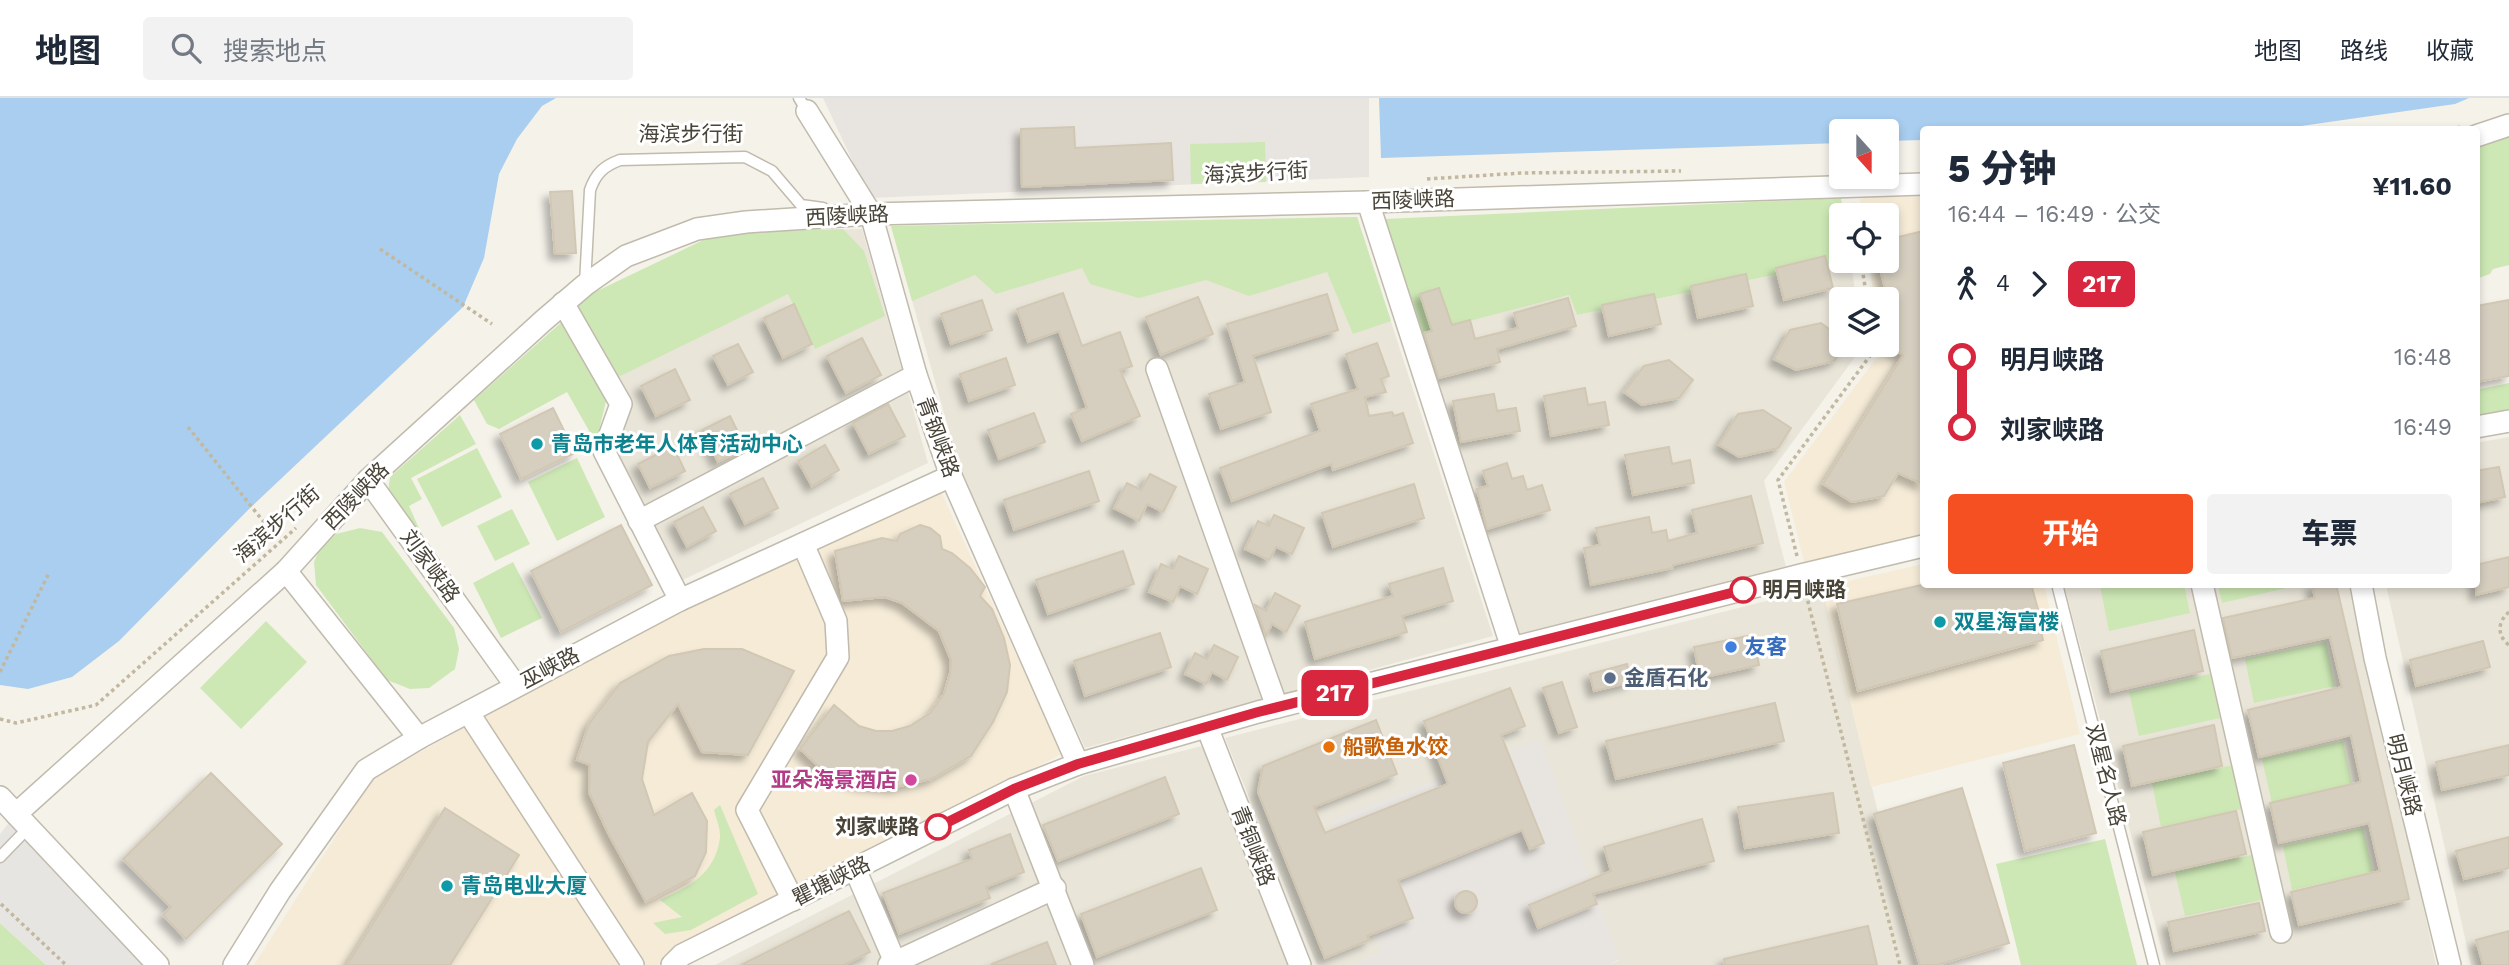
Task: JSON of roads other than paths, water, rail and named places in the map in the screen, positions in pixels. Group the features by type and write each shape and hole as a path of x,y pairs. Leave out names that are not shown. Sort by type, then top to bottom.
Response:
{"street":[{"name":"青钢峡路","path":"803,104 871,214 916,376 951,476 1078,764"},
{"path":"2480,135 2509,125"},
{"name":"西陵峡路","path":"23,820 286,571 368,480 564,303 626,256 697,229 746,222 871,214 1368,202 1920,184"},
{"path":"1368,202 1512,648"},
{"path":"564,303 621,404 604,451 680,600"},
{"path":"1157,369 1278,707"},
{"path":"639,521 916,376"},
{"path":"2480,426 2509,421"},
{"name":"巫峡路","path":"234,965 280,891 366,770 419,738 680,600 951,476"},
{"name":"刘家峡路","path":"368,480 516,686"},
{"path":"793,900 747,810 838,657 836,621 803,544"},
{"name":"瞿塘峡路","path":"673,965 682,955 1014,789 1078,764 1278,707 1920,547"},
{"path":"286,571 419,738"},
{"path":"2203,588 2281,932"},
{"name":"明月峡路","path":"2362,588 2375,658 2450,965"},
{"path":"468,712 633,965"},
{"name":"青铜峡路","path":"1207,727 1300,965"},
{"path":"1014,789 1083,965"},
{"path":"0,797 153,963"},
{"path":"855,869 892,963 1055,888"}],"lane":[{"path":"585,285 590,190 595,176 606,165 620,160 746,157 772,171 801,205 871,214"},
{"name":"双星名人路","path":"2058,588 2154,965"},
{"path":"0,857 23,820"}],"water":[{"path":"0,98 556,98 542,106 517,139 499,174 484,258 463,307 249,509 119,641 72,677 28,689 0,685"},
{"path":"1379,98 2469,98 2455,104 2301,126 1920,126 1920,140 1899,141 1899,119 1829,119 1829,143 1381,158"}],"place":[{"name":"青岛市老年人体育活动中心","path":"537,444"},
{"name":"明月峡路","path":"1743,590"},
{"name":"双星海富楼","path":"1940,622"},
{"name":"友客","path":"1731,647"},
{"name":"金盾石化","path":"1610,678"},
{"name":"船歌鱼水饺","path":"1329,747"},
{"name":"亚朵海景酒店","path":"911,780"},
{"name":"刘家峡路","path":"938,827"},
{"name":"青岛电业大厦","path":"447,886"}]}
